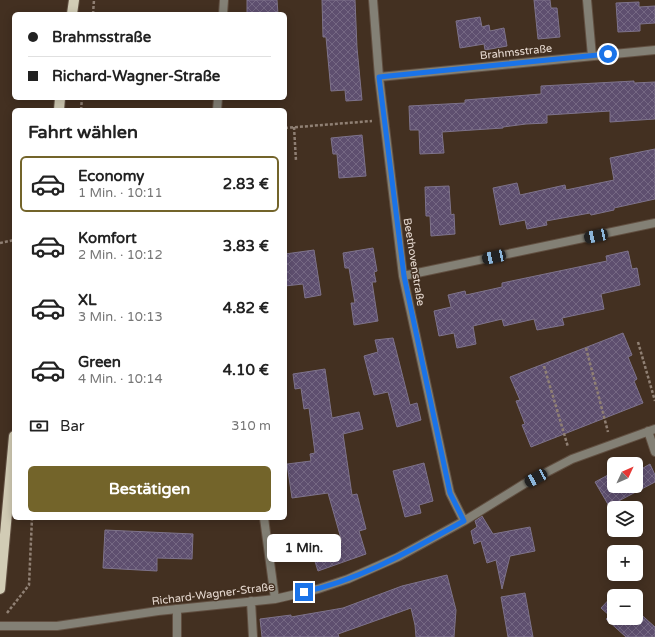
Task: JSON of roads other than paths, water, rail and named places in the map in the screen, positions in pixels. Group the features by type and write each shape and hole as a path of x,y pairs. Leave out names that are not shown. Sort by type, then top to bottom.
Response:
{"main road":[{"path":"72,12 74,0"},
{"path":"0,589 12,458"}],"street":[{"path":"223,12 224,0"},
{"name":"Beethovenstraße","path":"374,0 379,77 404,276 450,493 464,521"},
{"path":"587,0 592,56"},
{"name":"Brahmsstraße","path":"379,77 655,50"},
{"path":"404,276 655,223"},
{"path":"651,430 655,452"},
{"name":"Richard-Wagner-Straße","path":"0,626 57,626 177,609 275,599 318,589 348,579 398,557 464,521 524,484 572,459 651,430"},
{"path":"264,520 275,599"},
{"path":"251,601 253,637"},
{"path":"177,609 177,637"}]}
